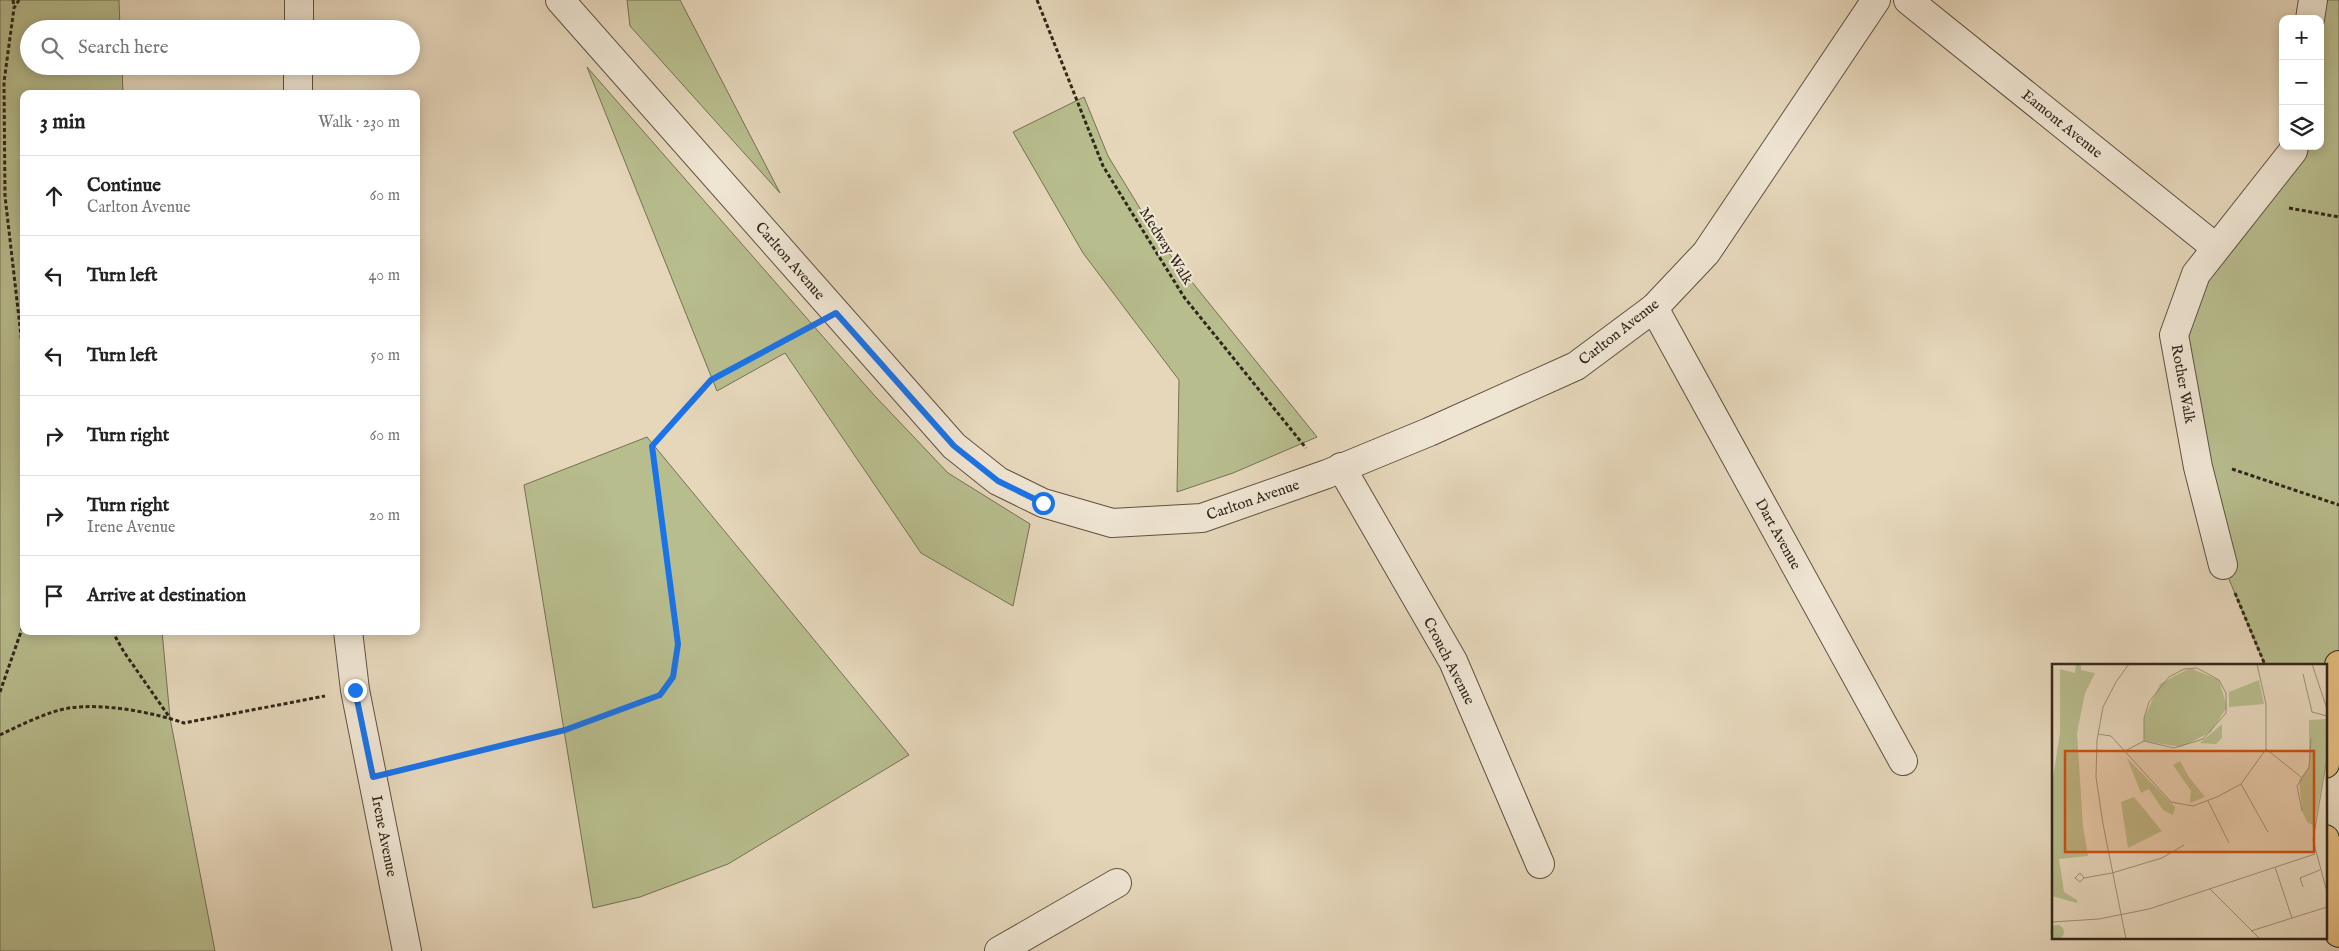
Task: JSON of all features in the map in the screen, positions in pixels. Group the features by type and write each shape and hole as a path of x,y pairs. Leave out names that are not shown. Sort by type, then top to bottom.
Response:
{"main road":[{"path":"2326,757 2331,723 2331,702 2339,665"},
{"path":"2326,846 2339,933"}],"street":[{"path":"298,20 299,0"},
{"name":"Carlton Avenue","path":"566,2 954,446 998,481 1043,503 1112,523 1202,518 1334,470 1429,432 1576,366 1654,308 1706,253 1876,0"},
{"name":"Eamont Avenue","path":"1908,0 2215,248"},
{"path":"2310,15 2312,0"},
{"path":"298,75 298,90"},
{"name":"Rother Walk","path":"2223,565 2196,457 2174,335 2196,274 2293,150"},
{"name":"Dart Avenue","path":"1654,308 1903,761"},
{"name":"Crouch Avenue","path":"1334,470 1452,662 1540,864"},
{"name":"Irene Avenue","path":"348,635 355,690 407,951"},
{"path":"999,951 1117,883"}],"path":[{"path":"13,0 14,8 4,82 5,196 20,327"},
{"path":"14,8 18,0"},
{"name":"Medway Walk","path":"1037,0 1103,166 1184,297 1334,470"},
{"path":"2252,202 2339,217"},
{"path":"373,777 565,730 660,695 673,677 678,644 652,446 711,380 836,313"},
{"path":"2196,457 2339,505"},
{"path":"2223,565 2264,664"},
{"path":"0,692 20,634"},
{"path":"114,635 170,718"},
{"path":"0,735 68,708 107,707 170,718 184,723 355,690"}],"green space":[{"path":"0,0 119,0 120,20 20,20 20,75 122,75 123,90 20,90 20,635 162,635 170,718 215,951 0,951"},
{"path":"627,0 680,0 780,193 630,26"},
{"path":"2313,0 2339,0 2339,665 2265,664 2223,565 2174,335 2291,150 2324,150 2324,15 2319,15"},
{"path":"587,67 874,395 948,473 1030,524 1013,606 921,553 785,353 717,391"},
{"path":"1084,97 1108,156 1163,246 1317,437 1233,473 1177,492 1179,380 1083,253 1013,132"},
{"path":"647,437 909,755 728,864 640,897 593,908 524,485"}],"route":[{"path":"355,690 373,777 565,730 660,695 673,677 678,644 652,446 711,380 836,313 954,446 998,481 1043,503"}]}
